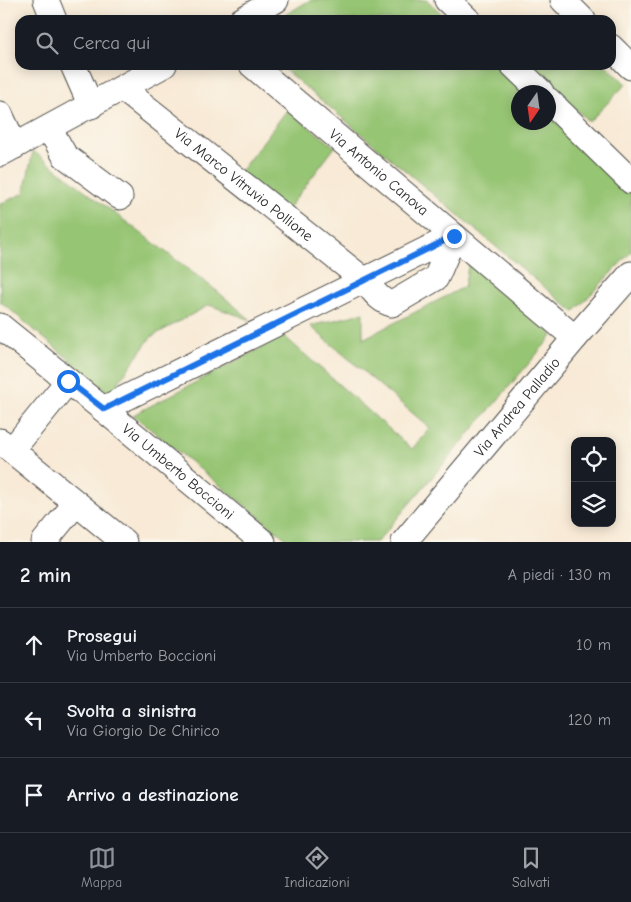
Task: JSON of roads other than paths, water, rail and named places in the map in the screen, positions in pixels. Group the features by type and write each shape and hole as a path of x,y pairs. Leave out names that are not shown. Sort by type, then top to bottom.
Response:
{"street":[{"path":"46,0 52,15"},
{"path":"447,0 463,15"},
{"path":"563,0 578,15"},
{"path":"249,15 267,2"},
{"path":"616,52 631,67"},
{"path":"75,70 91,106"},
{"path":"0,114 7,150 155,70"},
{"name":"Via Antonio Canova","path":"258,70 575,338"},
{"path":"518,70 534,85"},
{"name":"Via Marco Vitruvio Pollione","path":"123,88 364,280 379,299 385,302 392,304 436,278 454,236"},
{"path":"556,108 631,181"},
{"path":"49,128 65,156 120,197"},
{"path":"104,409 454,236"},
{"name":"Via Andrea Palladio","path":"404,542 631,274"},
{"name":"Via Umberto Boccioni","path":"0,326 104,409 262,542"},
{"path":"68,381 6,445 124,542"},
{"path":"44,542 76,503"}]}
